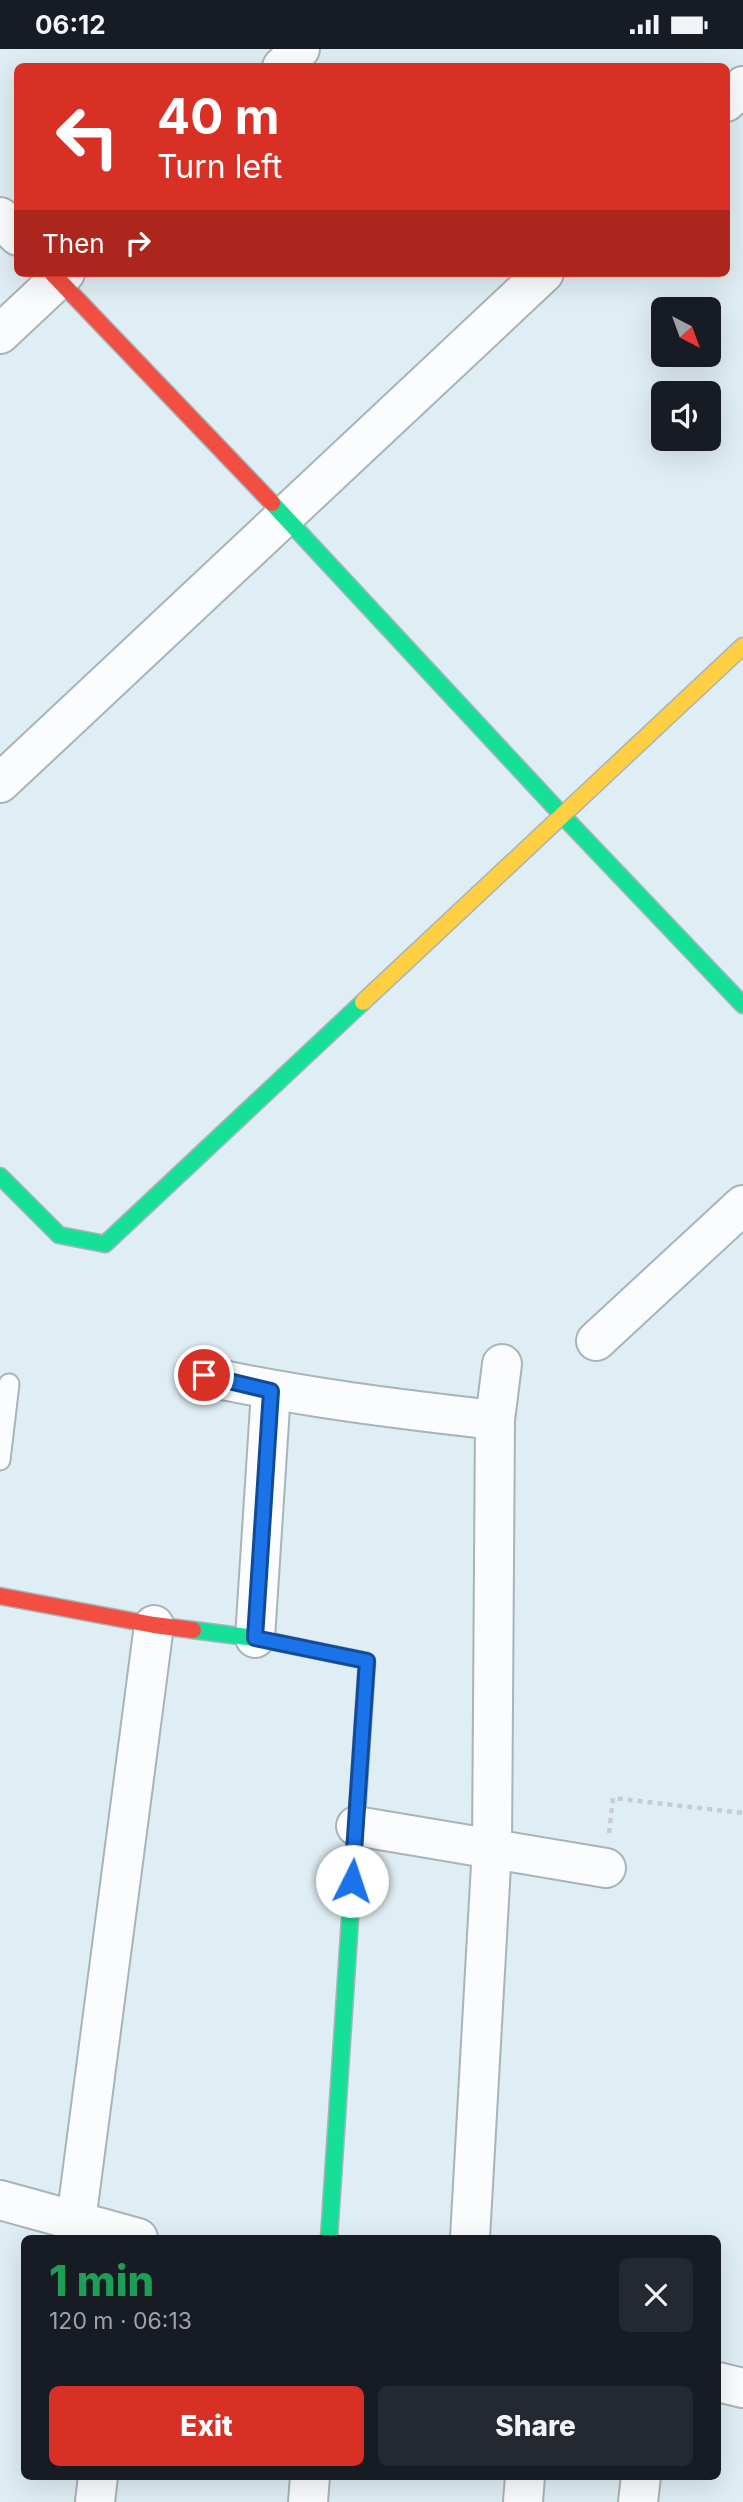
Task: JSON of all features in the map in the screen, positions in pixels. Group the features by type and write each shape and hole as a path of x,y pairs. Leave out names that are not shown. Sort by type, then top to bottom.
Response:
{"street":[{"path":"0,217 14,232"},
{"path":"0,334 56,277"},
{"path":"60,277 743,1005"},
{"path":"0,783 535,277"},
{"path":"0,1176 59,1235 106,1244 743,646"},
{"path":"596,1341 743,1205"},
{"path":"470,2235 492,1847 495,1420 502,1364"},
{"path":"204,1375 271,1391 495,1420"},
{"path":"255,1638 271,1391"},
{"path":"0,1596 154,1625 255,1638 367,1661 329,2235"},
{"path":"76,2221 154,1625"},
{"path":"356,1826 606,1868"},
{"path":"0,2200 122,2235"},
{"path":"721,2383 743,2388"},
{"path":"95,2502 98,2480"},
{"path":"308,2502 310,2480"},
{"path":"523,2502 525,2480"},
{"path":"638,2502 641,2480"}],"lane":[{"path":"0,1460 9,1384"}],"path":[{"path":"606,1868 613,1798 743,1813"}],"traffic: fast":[{"path":"272,503 743,1005"},
{"path":"0,1176 59,1235 105,1244 363,1002"},
{"path":"193,1630 255,1638 367,1661 329,2235"}],"traffic: slow":[{"path":"363,1002 743,646"}],"traffic: jam":[{"path":"56,277 272,503"},
{"path":"0,1596 193,1630"}],"route":[{"path":"204,1375 271,1391 255,1638 367,1661 352,1881"}]}
